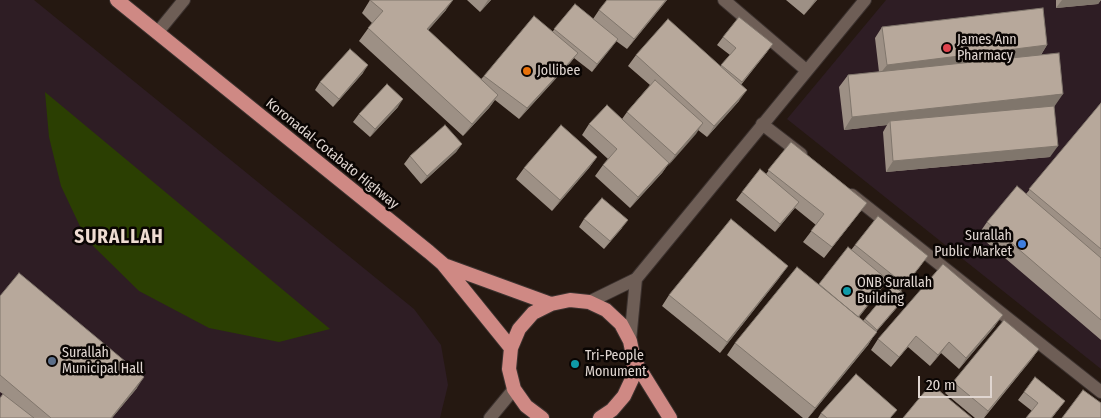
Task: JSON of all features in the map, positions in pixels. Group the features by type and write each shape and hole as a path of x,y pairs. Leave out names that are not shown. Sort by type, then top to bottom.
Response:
{"highway":[{"name":"Koronadal-Cotabato Highway","path":"117,0 443,264 511,348"},
{"path":"443,264 550,304"},
{"path":"542,418 526,406 514,389 509,369 511,348 519,328 533,314 550,304 570,300 589,302 606,310 621,324 630,341 634,360 632,379 624,396 612,410 600,418"},
{"path":"634,360 670,418"}],"street":[{"path":"156,33 184,0"},
{"path":"724,0 806,70"},
{"path":"589,302 636,279 865,0"},
{"path":"762,124 809,160"},
{"path":"839,185 1101,392"},
{"path":"630,341 636,279"},
{"path":"490,418 514,389"}],"shaded area":[{"path":"0,0 34,0 414,309 441,345 448,385 440,418 0,418"},
{"name":"Surallah Public Market","path":"886,0 1101,0 1101,369 787,119"}],"green space":[{"path":"45,92 330,329 279,342 209,328 139,291 86,239 61,186 49,137"}],"building":[{"path":"370,0 453,0 427,29 498,95 472,124 368,28 383,11"},
{"path":"607,0 666,0 634,39 599,10"},
{"path":"575,4 618,39 597,64 554,29"},
{"path":"1043,8 1047,45 887,65 882,27"},
{"name":"Jollibee","path":"534,16 578,53 527,108 484,76"},
{"path":"739,17 773,44 742,82 721,65 736,48 723,37"},
{"path":"668,19 747,90 714,126 636,55"},
{"path":"350,49 368,65 339,99 320,82"},
{"path":"1059,53 1063,94 852,117 848,75"},
{"path":"655,80 703,123 675,155 627,112"},
{"path":"387,84 403,99 375,129 359,114"},
{"path":"1101,103 1101,249 1029,189"},
{"path":"607,105 669,163 638,197 603,165 617,149 589,124"},
{"path":"1054,106 1058,146 893,161 890,121"},
{"path":"445,125 462,144 427,176 410,156"},
{"path":"561,125 597,157 560,200 524,168"},
{"path":"791,142 867,203 832,247 811,231 824,214 768,170"},
{"path":"760,169 799,202 780,224 742,192"},
{"path":"1017,186 1101,258 1101,320 987,222"},
{"path":"602,198 628,220 610,241 584,219"},
{"path":"878,216 928,256 905,285 855,245"},
{"path":"731,219 788,266 727,342 669,295"},
{"name":"ONB Surallah Building","path":"848,247 888,280 858,317 819,284"},
{"path":"943,264 1003,315 966,358 949,342 938,355 916,336 899,357 878,339"},
{"path":"797,267 877,332 815,408 735,343"},
{"name":"Surallah Municipal Hall","path":"19,273 144,377 111,418 51,418 0,375 0,296"},
{"path":"893,285 906,296 877,330 865,319"},
{"path":"1004,320 1039,349 988,411 953,382"},
{"path":"856,374 897,410 890,418 827,418 821,413"},
{"path":"1035,377 1065,401 1051,418 1026,418 1038,403 1024,392"},
{"path":"931,384 972,418 903,418"},
{"path":"1083,390 1101,403 1101,418 1062,418"},
{"path":"3,394 34,418 0,418 0,398"}],"place":[{"name":"James Ann Pharmacy","path":"947,48"},
{"name":"Jollibee","path":"527,71"},
{"name":"Surallah Public Market","path":"1022,244"},
{"name":"ONB Surallah Building","path":"847,291"},
{"name":"Surallah Municipal Hall","path":"52,361"},
{"name":"Tri-People Monument","path":"575,364"}],"district":[{"name":"SURALLAH","path":"119,238"}]}
